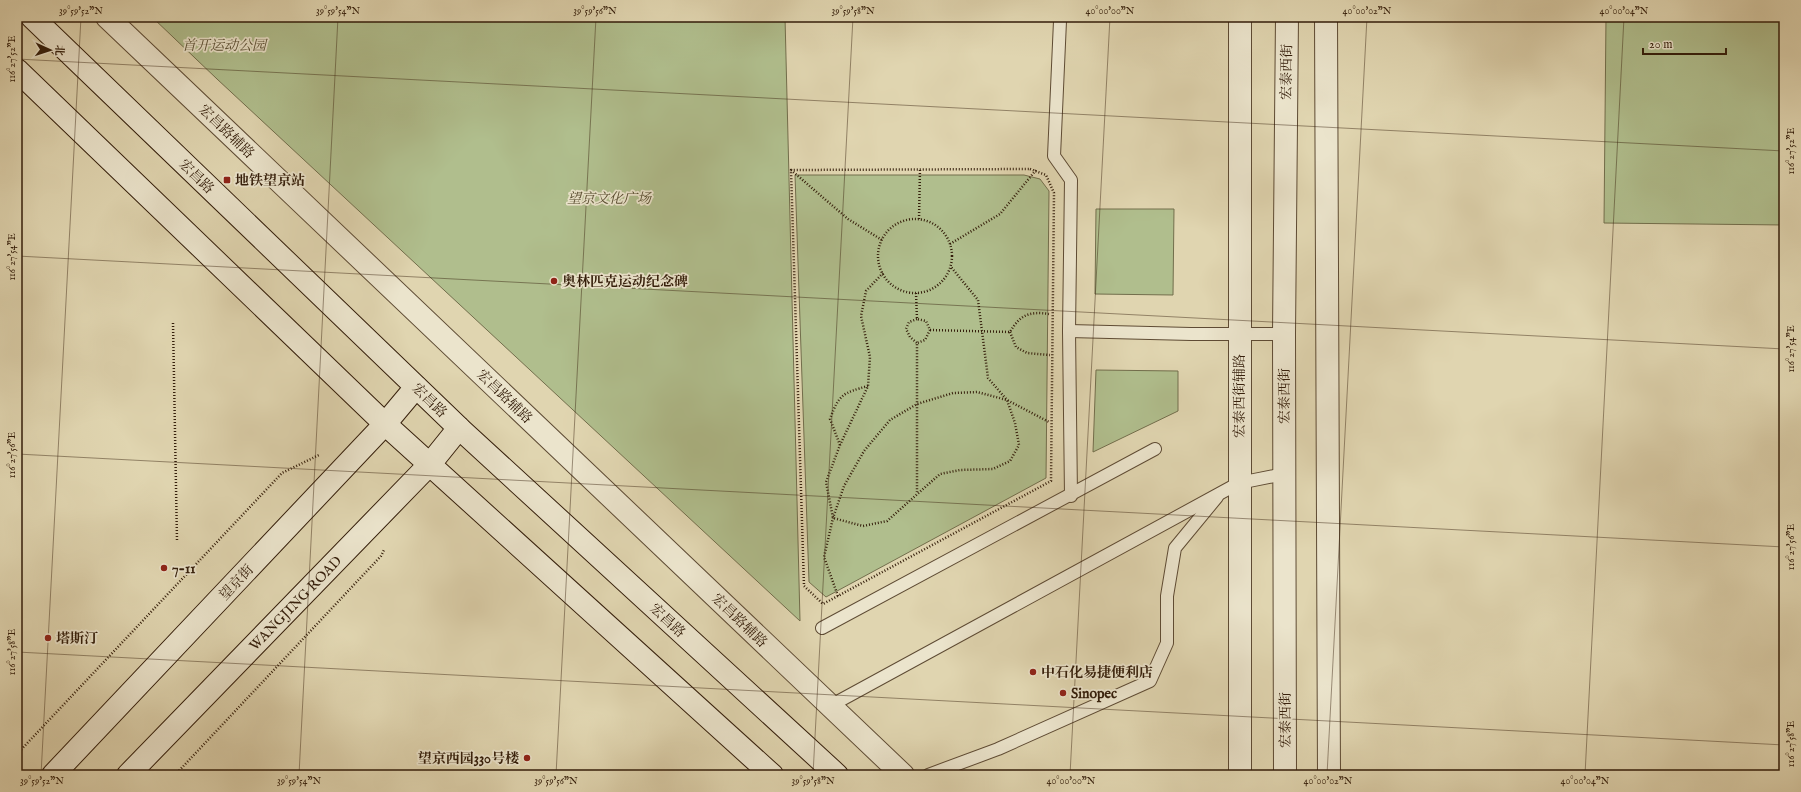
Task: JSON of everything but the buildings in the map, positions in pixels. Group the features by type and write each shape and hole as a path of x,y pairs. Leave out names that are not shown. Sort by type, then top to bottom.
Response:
{"street":[{"name":"宏昌路","path":"32,17 459,428 837,775"},
{"name":"宏昌路辅路","path":"107,17 903,775"},
{"name":"宏泰西街辅路","path":"1240,17 1240,775"},
{"name":"宏泰西街","path":"1285,775 1284,334 1287,17"},
{"path":"1326,17 1329,775"},
{"path":"17,70 385,424 772,775"},
{"name":"望京街","path":"53,775 385,424 416,387"},
{"name":"WANGJING ROAD","path":"128,775 430,464 459,428"}],"lane":[{"path":"1060,21 1054,156 1071,180 1069,331 1071,496"},
{"path":"1069,331 1284,334"},
{"path":"822,628 1071,496 1155,449"},
{"path":"830,706 1239,482 1284,474"},
{"path":"928,775 998,749 1150,681 1168,642 1167,596 1175,548 1220,492"}],"path":[{"path":"919,219 920,169"},
{"path":"1030,169 1046,176 1054,193 1051,481 823,604 804,586 791,170 1030,169"},
{"path":"791,170 848,219 882,240"},
{"path":"950,244 1000,214 1035,171"},
{"path":"919,219 936,226 944,234 950,244 952,256 951,267 938,286 928,291 916,293 897,288 889,282 883,273 878,258 882,240 895,226 903,221 919,219"},
{"path":"833,518 863,526 887,521 940,474 960,470 993,469 1010,461 1019,445 1015,423 1007,400 988,378 978,300 951,267"},
{"path":"833,518 826,482 840,444 868,386 870,357 861,316 866,291 883,273"},
{"path":"916,293 917,319"},
{"path":"1010,332 1017,321 1026,314 1042,313 1053,315"},
{"path":"917,343 910,338 906,329 909,322 917,319 926,321 930,330"},
{"path":"173,323 176,541"},
{"path":"930,330 1010,332"},
{"path":"917,343 925,340 930,330"},
{"path":"1010,332 1016,347 1027,353 1052,355"},
{"path":"917,343 918,493"},
{"path":"840,444 830,419 837,401 851,391 868,386"},
{"path":"838,596 824,557 833,518 844,486 864,451 890,420 917,404 953,393 977,392 1007,400 1052,423"},
{"path":"17,754 282,473 323,453"}],"green space":[{"name":"望京文化广场","path":"152,17 785,17 800,621 217,79"},
{"path":"1606,17 1784,17 1784,225 1604,223"},
{"path":"795,175 1024,175 1040,179 1049,191 1046,478 826,597 809,582"},
{"path":"1096,209 1174,209 1173,295 1095,294"},
{"path":"1096,370 1178,371 1178,411 1093,452"}],"place":[{"name":"地铁望京站","path":"227,180"},
{"name":"奥林匹克运动纪念碑","path":"554,281"},
{"name":"7-11","path":"164,568"},
{"name":"塔斯汀","path":"48,638"},
{"name":"中石化易捷便利店","path":"1033,672"},
{"name":"Sinopec","path":"1063,693"},
{"name":"望京西园330号楼","path":"527,758"}],"park label":[{"name":"首开运动公园","path":"224,45"}]}
